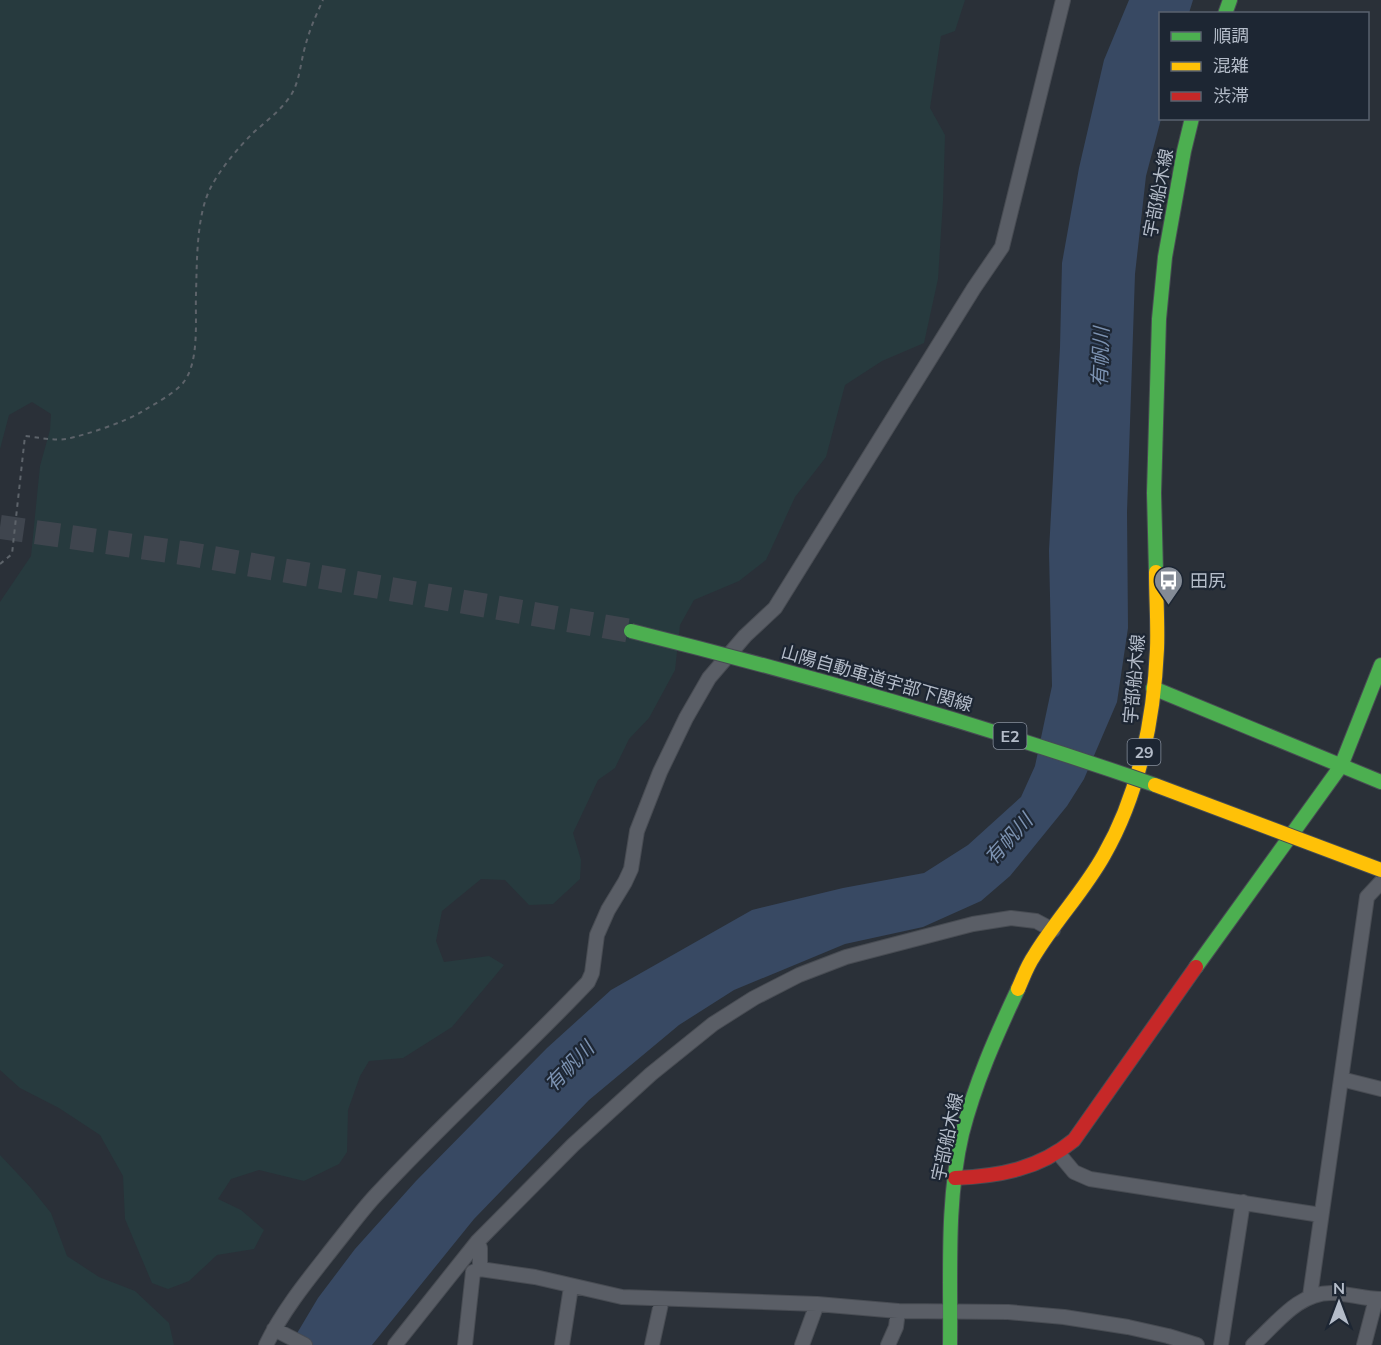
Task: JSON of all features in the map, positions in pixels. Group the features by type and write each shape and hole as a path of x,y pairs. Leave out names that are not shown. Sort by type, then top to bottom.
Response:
{"main road":[{"name":"宇部船木線","path":"950,1345 955,1178 969,1111 991,1046 1033,957 1103,858 1118,830 1144,749 1157,649 1154,493 1159,319 1165,257 1192,120"},
{"name":"山陽自動車道宇部下関線","path":"631,631 759,663 906,704 1027,742 1213,806 1381,870"},
{"path":"955,1178 1001,1175 1059,1154 1074,1140 1341,766 1381,665"},
{"path":"1153,688 1381,782"}],"street":[{"path":"266,1345 277,1331 305,1283 375,1196 468,1100 538,1034 588,982 592,973 597,935 631,869 637,831 660,772 686,718 709,678 745,636 775,608 974,288 1002,247 1063,0"},
{"path":"1310,1296 1367,897 1381,882"},
{"path":"395,1345 477,1242 573,1145 651,1074 713,1024 754,998 799,975 846,957 973,924 1011,918 1036,921 1053,930"},
{"path":"1341,1078 1381,1089"},
{"path":"1059,1154 1074,1172 1090,1179 1321,1215"},
{"path":"1221,1345 1243,1202"},
{"path":"477,1242 480,1248 480,1269"},
{"path":"465,1345 472,1272 480,1269 535,1277 622,1297 817,1304 897,1311 1008,1312 1064,1317 1128,1327 1192,1344"},
{"path":"562,1345 571,1287"},
{"path":"1253,1345 1299,1302 1310,1296 1330,1293 1379,1299 1364,1345"},
{"path":"652,1345 662,1299"},
{"path":"802,1345 817,1304"},
{"path":"888,1345 896,1327 897,1311"},
{"path":"277,1331 305,1345"}],"path":[{"path":"0,564 12,554 25,436 64,439 102,428 136,415 167,397 184,381 192,361 197,334 198,244 203,210 210,187 231,159 290,97 298,81 305,47 322,0"}],"green space":[{"path":"0,0 965,0 955,31 941,36 930,108 945,135 938,279 924,343 882,361 845,385 826,457 795,497 766,560 739,581 694,600 680,625 675,670 649,718 629,739 615,768 598,780 573,833 581,860 580,879 553,904 529,905 505,880 481,879 442,911 436,941 444,962 489,956 504,965 452,1027 403,1058 369,1061 360,1076 348,1110 347,1152 339,1164 304,1181 259,1170 231,1179 218,1199 241,1210 264,1230 254,1249 217,1255 189,1281 168,1289 152,1283 125,1219 123,1176 100,1135 59,1108 20,1088 0,1070 0,602 31,556 40,466 50,430 51,414 32,402 9,415 0,449"},
{"path":"0,1155 51,1213 67,1256 99,1277 135,1291 169,1323 174,1345 0,1345"}],"water":[{"name":"有帆川","path":"1129,0 1193,0 1189,12 1159,12 1161,120 1146,176 1135,274 1127,512 1128,628 1117,702 1084,779 1067,806 1010,876 981,901 923,927 845,944 734,990 679,1025 589,1100 474,1219 372,1345 290,1345 318,1298 355,1249 416,1181 547,1048 611,990 752,910 843,888 924,873 968,845 1021,797 1035,766 1052,686 1049,551 1062,263 1079,168 1104,60"}],"tunnel":[{"path":"0,527 190,554 631,631"}],"traffic: fast":[{"path":"1226,12 1230,0"},
{"path":"1156,572 1154,493 1159,319 1165,257 1192,120"},
{"path":"631,631 895,702 1155,785"},
{"path":"1196,967 1341,766 1381,665"},
{"path":"1153,688 1381,782"},
{"path":"950,1345 951,1212 957,1160 967,1115 980,1078 1018,989"}],"traffic: slow":[{"path":"1018,989 1029,964 1042,943 1088,881 1104,855 1127,807 1142,755 1152,702 1157,640 1156,572"},
{"path":"1155,785 1381,870"}],"traffic: jam":[{"path":"955,1178 1003,1173 1018,1169 1047,1158 1074,1140 1196,967"}],"place":[{"name":"田尻","path":"1169,606"}]}
